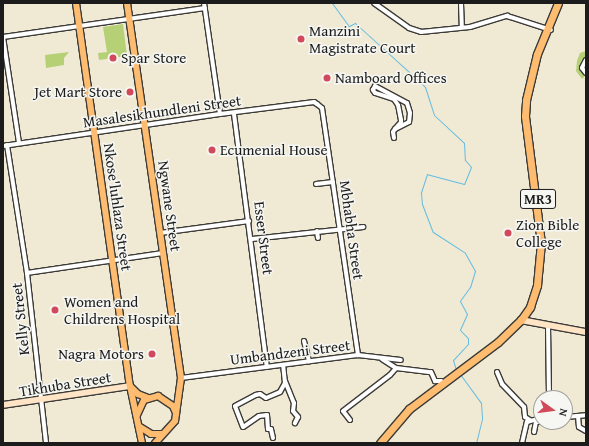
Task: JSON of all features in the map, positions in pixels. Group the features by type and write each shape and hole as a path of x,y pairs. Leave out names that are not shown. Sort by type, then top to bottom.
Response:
{"highway":[{"name":"MR3","path":"384,443 412,411 453,380 523,320 530,307 537,285 541,243 525,116 526,100 528,85 558,3"},
{"name":"MR3","path":"549,29 561,3"},
{"name":"MR3","path":"380,443 410,409 453,380"}],"main road":[{"name":"Nkose'luhlaza Street","path":"76,3 130,386 137,415"},
{"name":"Ngwane Street","path":"127,3 181,378 176,413"},
{"path":"130,386 138,394 148,398 158,396 173,406 176,413 172,426 162,434 155,443"},
{"path":"142,443 137,415 142,404 148,398"},
{"path":"140,427 151,434 162,434"}],"street":[{"path":"374,3 415,30 426,32 462,27 507,16 549,29"},
{"path":"461,3 462,27"},
{"path":"19,143 3,37 205,5 220,114"},
{"path":"586,60 582,68 586,73"},
{"path":"394,138 395,129 402,117 397,103 372,90 376,86 407,103 411,118 409,122 395,129"},
{"name":"Masalesikhundleni Street","path":"5,145 314,102 322,108"},
{"name":"Mbhabha Street","path":"322,108 358,355"},
{"name":"Esser Street","path":"234,114 252,239 267,366"},
{"name":"Kelly Street","path":"5,145 27,273 46,443"},
{"path":"316,184 333,182"},
{"path":"160,233 249,221"},
{"path":"252,239 363,226"},
{"path":"317,231 318,238"},
{"path":"27,273 113,259 163,253"},
{"path":"523,320 586,332"},
{"path":"548,325 549,390"},
{"path":"304,341 309,361"},
{"name":"Umbandzeni Street","path":"181,378 358,355 401,360"},
{"path":"380,358 396,368 431,372 435,381 441,381 444,385"},
{"path":"273,438 271,429 268,429 267,415 259,416 243,427 235,406 256,395 260,394 266,398 280,392 283,388 284,380 283,365"},
{"path":"350,420 349,416 343,415 358,397 390,375 396,368"},
{"path":"497,372 502,384 524,407 526,417 530,420"},
{"path":"284,380 294,403 293,411 298,417 295,424"},
{"name":"Tikhuba Street","path":"3,405 130,386"},
{"path":"573,416 586,415"},
{"path":"578,416 579,427"},
{"path":"522,443 530,420"},
{"path":"579,427 586,426"},
{"path":"579,427 586,431"}],"green space":[{"path":"123,24 127,56 99,60 98,53 107,52 103,27"},
{"path":"586,51 586,58 581,61 582,70 585,76 582,79 576,71 577,61 580,53"},
{"path":"69,52 64,58 64,65 46,68 45,55"}],"waterway":[{"path":"332,3 349,26 355,23 425,87 434,115 464,143 465,160 471,167 464,184 427,174 421,193 422,204 433,232 465,253 475,271 470,287 460,301 467,314 460,330 468,338 468,344 453,360 456,370"},
{"path":"460,374 481,403 482,419 476,443"}],"place":[{"name":"Manzini Magistrate Court","path":"301,39"},
{"name":"Spar Store","path":"113,58"},
{"name":"Namboard Offices","path":"327,78"},
{"name":"Jet Mart Store","path":"130,92"},
{"name":"Ecumenial House","path":"212,150"},
{"name":"Zion Bible College","path":"508,233"},
{"name":"Women and Childrens Hospital","path":"55,310"},
{"name":"Nagra Motors","path":"152,354"}]}
